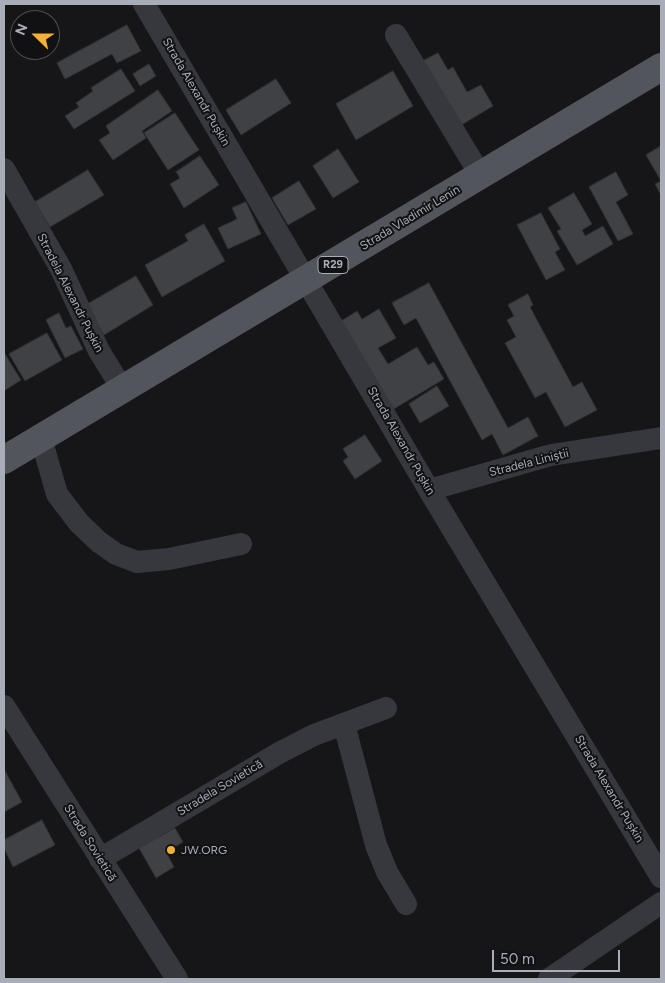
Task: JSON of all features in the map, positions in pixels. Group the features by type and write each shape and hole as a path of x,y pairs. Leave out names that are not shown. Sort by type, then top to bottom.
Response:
{"main road":[{"name":"Strada Vladimir Lenin","path":"4,460 661,67"}],"street":[{"name":"Strada Alexandr Pușkin","path":"144,4 429,490 661,877"},
{"path":"396,35 481,176"},
{"name":"Stradela Alexandr Pușkin","path":"4,169 61,269 99,350 123,390"},
{"path":"41,438 57,494 79,523 116,554 137,562 169,559 241,544"},
{"name":"Stradela Liniștii","path":"429,490 551,455 661,438"},
{"name":"Strada Sovietică","path":"4,706 177,979"},
{"name":"Stradela Sovietică","path":"100,859 279,752 314,735 386,708"},
{"path":"344,724 376,845 387,872 406,904"},
{"path":"549,979 661,903"}],"building":[{"path":"127,25 141,51 117,63 112,54 65,79 57,63"},
{"path":"438,53 448,70 453,67 467,92 481,85 493,106 458,127 421,62"},
{"path":"149,64 156,76 140,86 133,74"},
{"path":"121,69 135,91 74,129 65,116 79,107 76,103 93,91 91,88"},
{"path":"393,71 413,106 356,140 336,104"},
{"path":"276,79 291,103 241,135 226,110"},
{"path":"158,90 172,111 142,131 146,138 113,160 99,140 110,133 106,126"},
{"path":"175,113 199,150 168,170 144,133"},
{"path":"661,146 661,181 646,155"},
{"path":"338,149 359,182 333,198 313,166"},
{"path":"200,156 219,185 184,208 170,184 180,178 176,172"},
{"path":"88,170 104,195 50,227 35,202"},
{"path":"616,172 628,195 616,202 633,234 618,241 589,187"},
{"path":"299,181 316,209 288,225 272,198"},
{"path":"661,181 661,195 655,184"},
{"path":"574,193 592,224 582,230 585,236 603,226 613,244 577,265 557,231 561,229 548,208"},
{"path":"246,202 261,234 228,249 218,228 237,219 232,208"},
{"path":"541,213 560,249 555,252 565,270 546,280 517,225"},
{"path":"204,224 225,261 162,297 145,265 188,241 185,235"},
{"path":"136,276 153,305 104,335 86,305"},
{"path":"429,283 508,428 528,417 538,436 503,455 492,434 482,440 416,318 404,325 392,303"},
{"path":"528,294 533,305 530,307 573,387 582,382 597,410 565,427 546,392 535,398 505,343 516,337 507,320 514,316 508,305"},
{"path":"379,309 396,338 378,348 388,364 417,347 428,365 434,362 444,379 392,410 341,321 357,311 362,319"},
{"path":"59,313 66,328 71,326 83,349 65,358 46,320"},
{"path":"47,333 62,360 25,381 9,354"},
{"path":"4,355 21,380 4,391"},
{"path":"437,386 449,406 420,423 409,404"},
{"path":"365,435 382,461 355,479 343,461 348,457 343,449"},
{"path":"4,769 22,802 4,812"},
{"path":"42,820 55,845 13,867 4,848 4,840"},
{"path":"175,828 183,842 166,852 174,867 156,878 139,848"}],"place":[{"name":"JW.ORG","path":"171,850"}]}
